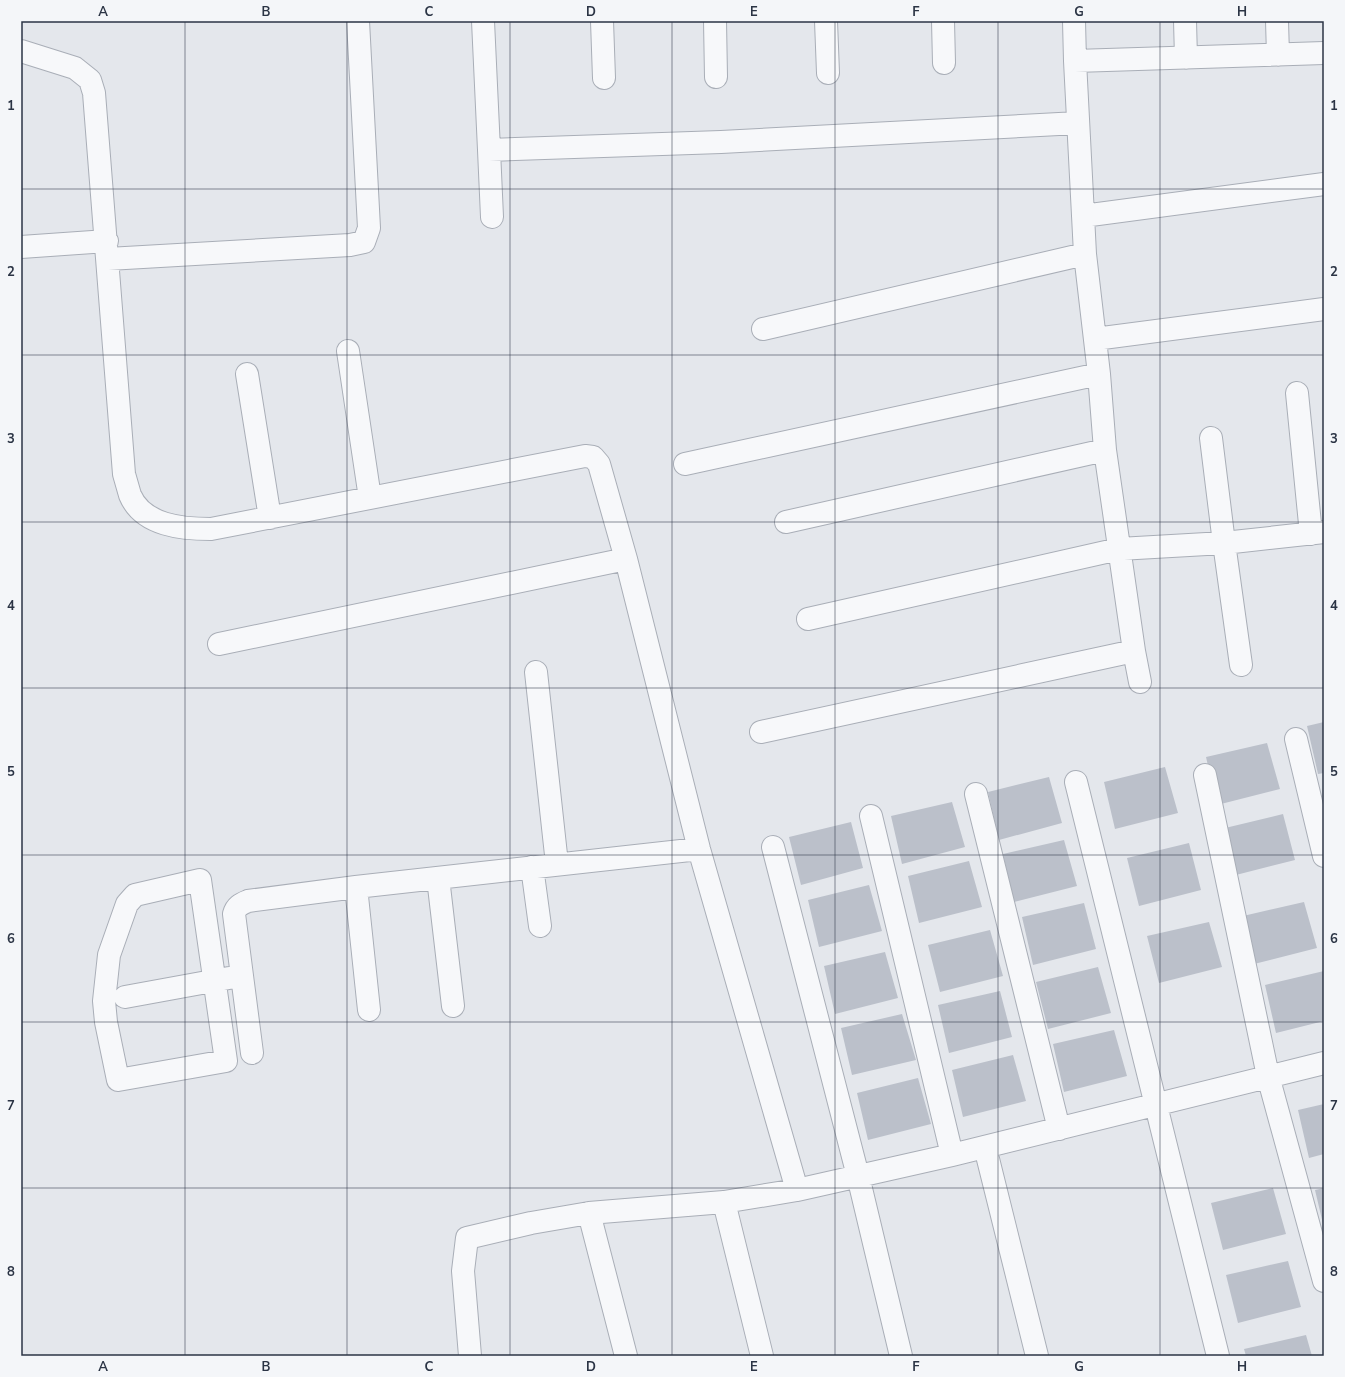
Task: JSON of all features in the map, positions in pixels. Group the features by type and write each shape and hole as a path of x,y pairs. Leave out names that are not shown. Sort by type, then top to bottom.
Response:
{"street":[{"path":"21,247 108,250 350,245 364,242 369,228 358,21"},
{"path":"483,21 492,217"},
{"path":"602,21 604,78"},
{"path":"715,21 716,77"},
{"path":"826,21 828,73"},
{"path":"943,21 944,63"},
{"path":"1074,21 1085,254 1099,374 1105,450 1134,651 1140,682"},
{"path":"1185,21 1186,58"},
{"path":"1277,21 1278,55"},
{"path":"21,50 74,68 90,80 94,93 108,250 124,474 131,496 140,510 158,522 190,529 211,529 585,456 593,457 599,464 626,559 699,849 797,1190"},
{"path":"1075,62 1324,53"},
{"path":"489,150 721,142 1078,123"},
{"path":"1083,216 1324,184"},
{"path":"763,329 1085,254"},
{"path":"1095,339 1324,308"},
{"path":"348,351 370,498"},
{"path":"248,374 270,518"},
{"path":"685,464 1099,374"},
{"path":"808,619 1119,549 1224,543 1317,533 1297,393"},
{"path":"1211,438 1241,665"},
{"path":"786,522 1105,450"},
{"path":"219,644 626,559"},
{"path":"761,732 1134,651"},
{"path":"536,672 557,864"},
{"path":"1296,739 1324,856"},
{"path":"1205,774 1268,1076 1324,1281"},
{"path":"1076,782 1218,1356"},
{"path":"976,794 1059,1129"},
{"path":"871,816 952,1155"},
{"path":"773,847 858,1176 901,1356"},
{"path":"252,1053 234,914 236,908 240,904 356,887 699,849"},
{"path":"532,867 540,926"},
{"path":"438,878 453,1006"},
{"path":"200,880 214,981 226,1061 118,1080 106,1022 104,1001 109,955 127,904 135,895 200,880"},
{"path":"356,887 370,1010"},
{"path":"125,998 242,976"},
{"path":"470,1356 464,1271 468,1238 531,1223 589,1213 724,1202 797,1190 952,1155 1324,1063"},
{"path":"985,1147 1037,1356"},
{"path":"724,1202 762,1356"},
{"path":"589,1213 626,1356"}],"building":[{"path":"1324,722 1324,773 1318,774 1307,726"},
{"path":"1267,743 1280,789 1217,805 1206,757"},
{"path":"1165,767 1178,813 1115,829 1104,782"},
{"path":"1049,777 1062,823 999,840 988,792"},
{"path":"952,802 965,847 902,864 891,816"},
{"path":"1283,814 1295,860 1232,876 1221,829"},
{"path":"851,822 863,868 801,885 789,837"},
{"path":"1064,840 1077,886 1014,902 1003,854"},
{"path":"1189,843 1201,890 1139,906 1127,858"},
{"path":"969,861 982,907 919,923 908,876"},
{"path":"869,885 882,931 819,947 808,900"},
{"path":"1304,902 1317,948 1254,964 1243,916"},
{"path":"1084,903 1096,949 1033,965 1022,917"},
{"path":"1209,922 1222,967 1159,983 1147,936"},
{"path":"990,930 1003,976 940,992 928,945"},
{"path":"885,952 898,998 835,1014 824,966"},
{"path":"1098,967 1111,1013 1048,1029 1036,982"},
{"path":"1324,971 1324,1021 1276,1033 1265,985"},
{"path":"1000,991 1012,1037 949,1053 938,1005"},
{"path":"902,1014 916,1060 852,1075 841,1028"},
{"path":"1114,1030 1127,1076 1064,1092 1053,1044"},
{"path":"1013,1055 1026,1101 963,1117 952,1070"},
{"path":"918,1078 931,1124 868,1140 857,1093"},
{"path":"1324,1104 1324,1154 1309,1158 1298,1110"},
{"path":"1273,1188 1286,1234 1223,1250 1211,1203"},
{"path":"1324,1188 1324,1224 1323,1224 1315,1190"},
{"path":"1288,1261 1301,1307 1238,1323 1226,1275"},
{"path":"1306,1335 1312,1356 1246,1356 1244,1349"}]}
